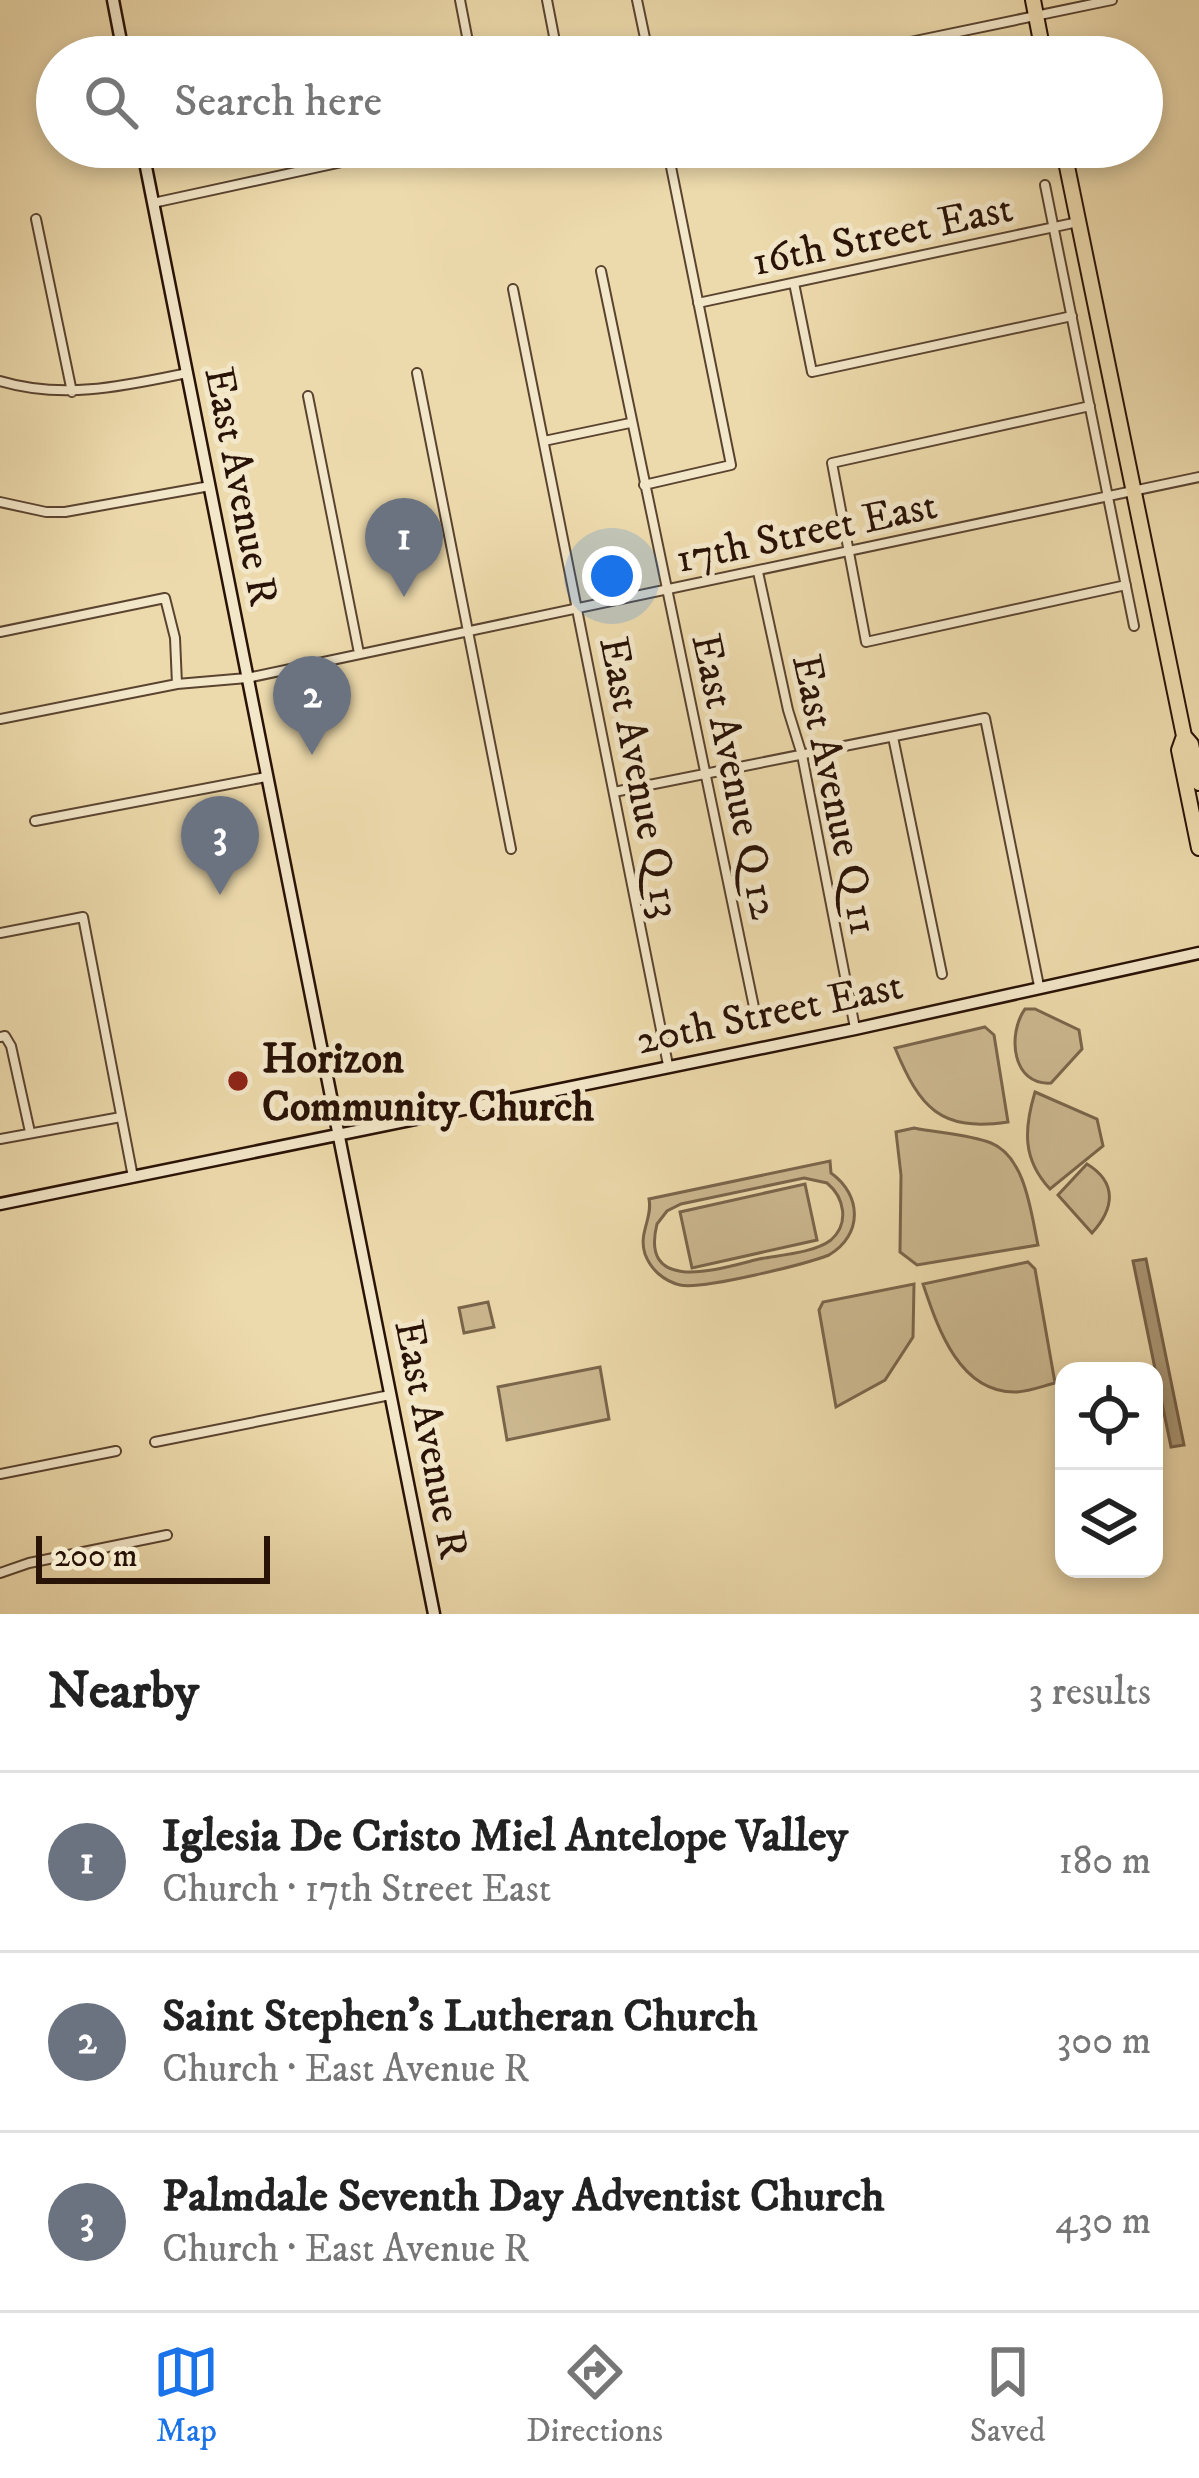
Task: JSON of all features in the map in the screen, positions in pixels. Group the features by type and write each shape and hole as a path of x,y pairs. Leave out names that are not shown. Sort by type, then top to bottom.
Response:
{"highway":[{"path":"1067,168 1184,736 1191,744 1199,783"},
{"path":"1184,736 1179,750 1199,848"},
{"path":"1184,773 1192,783 1199,811"}],"main road":[{"path":"113,0 120,36"},
{"name":"East Avenue R","path":"146,168 434,1614"},
{"name":"20th Street East","path":"0,1204 1199,953"}],"street":[{"path":"460,0 467,36"},
{"path":"548,0 554,36"},
{"path":"637,0 645,36"},
{"path":"922,36 1034,8 1112,0"},
{"path":"153,203 314,168"},
{"path":"644,485 731,465 671,168"},
{"path":"1045,185 1134,626"},
{"path":"36,219 72,392"},
{"name":"16th Street East","path":"698,303 1078,222"},
{"name":"East Avenue Q 12","path":"601,271 755,1012"},
{"path":"794,283 812,372 1072,316"},
{"name":"East Avenue Q 13","path":"513,289 668,1065"},
{"path":"0,381 72,392 187,373"},
{"path":"417,373 511,849"},
{"path":"308,396 359,653"},
{"path":"1090,406 832,463 866,642 1126,585"},
{"path":"544,441 630,423"},
{"name":"17th Street East","path":"0,719 177,684 247,678 1199,477"},
{"path":"0,502 65,512 210,486"},
{"name":"East Avenue Q 11","path":"758,572 802,755 855,1028"},
{"path":"0,632 165,598 175,638 177,684"},
{"path":"614,792 986,718 1039,986"},
{"path":"893,737 942,974"},
{"path":"35,821 266,777"},
{"path":"0,933 82,917 133,1177"},
{"path":"2,1037 11,1046 30,1132"},
{"path":"0,1139 121,1117"},
{"path":"155,1442 390,1395"},
{"path":"0,1474 116,1451"},
{"path":"0,1573 29,1562 167,1535"}],"shaded area":[{"path":"1025,1009 1035,1009 1079,1030 1082,1049 1051,1083 1028,1076 1017,1056 1016,1032"},
{"path":"985,1027 994,1035 1008,1122 949,1119 924,1100 895,1048"},
{"path":"1035,1092 1097,1119 1103,1146 1050,1189 1034,1166 1028,1143"},
{"path":"914,1128 973,1138 1003,1150 1025,1188 1038,1245 917,1265 900,1252 896,1132"},
{"path":"830,1161 831,1173 853,1203 853,1226 829,1255 731,1280 680,1285 659,1274 645,1254 649,1199","holes":["804,1178 827,1183 841,1203 843,1218 837,1233 824,1244 706,1271 672,1269 660,1261 655,1247 657,1224 681,1204"]},
{"path":"1087,1164 1104,1179 1109,1197 1105,1215 1092,1233 1058,1195"},
{"path":"805,1184 817,1240 692,1268 680,1212"},
{"path":"1146,1259 1184,1445 1171,1447 1163,1408 1163,1362 1154,1362 1133,1261"},
{"path":"1028,1262 1035,1269 1055,1383 1022,1391 997,1390 980,1382 954,1356 923,1284"},
{"path":"914,1284 913,1337 885,1380 836,1407 819,1310 823,1302"},
{"path":"488,1302 494,1327 464,1333 459,1308"},
{"path":"600,1367 609,1419 507,1440 498,1387"}],"place":[{"name":"Iglesia De Cristo Miel Antelope Valley","path":"404,597"},
{"name":"Saint Stephen's Lutheran Church","path":"312,755"},
{"name":"Palmdale Seventh Day Adventist Church","path":"220,895"},
{"name":"Horizon Community Church","path":"238,1081"}]}
